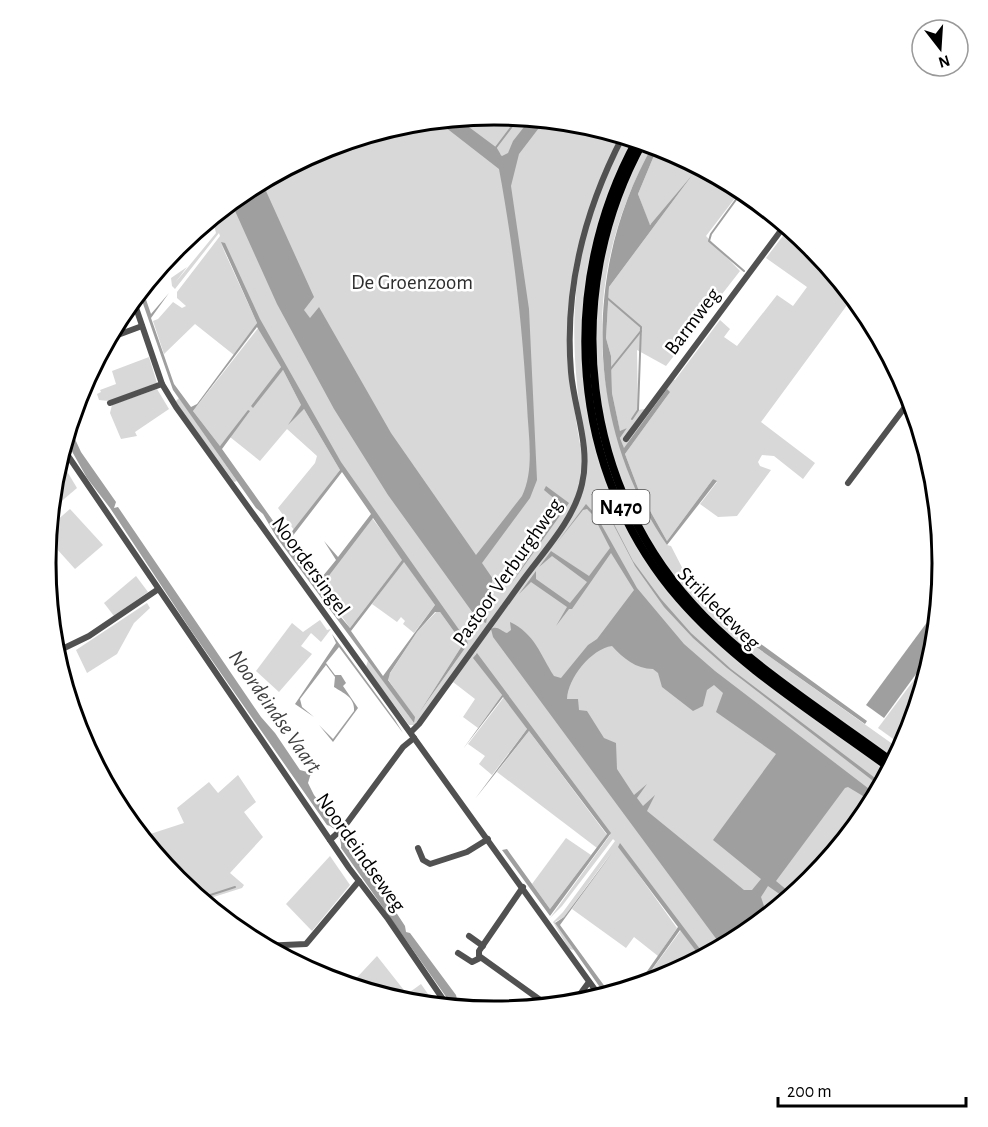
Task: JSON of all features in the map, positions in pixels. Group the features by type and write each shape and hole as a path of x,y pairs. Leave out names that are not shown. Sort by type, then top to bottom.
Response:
{"main road":[{"name":"Strikledeweg","path":"633,148 615,185 601,224 591,263 584,317 584,349 590,410 608,479 638,541 666,583 698,619 739,657 884,764"},
{"name":"Strikledeweg","path":"639,150 620,189 607,227 596,280 592,315 591,349 597,410 615,477 640,528 662,565 703,615 744,651 887,758"}],"street":[{"name":"Pastoor Verburghweg","path":"330,840 339,832 420,724 536,563 579,497 584,475 585,454 571,372 572,287 590,209 620,144"},
{"name":"Barmweg","path":"626,439 780,232"},
{"name":"Noordersingel","path":"137,310 162,384 595,990"},
{"path":"120,334 142,326"},
{"path":"110,403 162,384"},
{"path":"848,483 904,409"},
{"name":"Noordeindseweg","path":"69,457 157,590 275,756 357,883 442,999"},
{"path":"64,648 89,636 157,590"},
{"path":"418,848 425,863 435,863 467,852 488,839"},
{"name":"Noordeindseweg","path":"279,945 306,944 357,883"},
{"path":"523,887 478,953 480,958 539,999"},
{"path":"469,936 483,946"},
{"path":"458,953 472,962 480,958"},
{"path":"580,994 589,982"}],"green space":[{"name":"De Groenzoom","path":"465,126 523,126 580,133 617,143 589,210 579,248 573,286 570,324 574,403 580,444 585,445 575,362 574,324 577,287 592,213 622,144 632,147 588,271 584,297 583,364 606,476 666,586 883,765 859,807 842,830 824,853 783,893 738,928 700,950 618,846 677,928 658,956 634,937 626,948 572,909 611,853 564,917 555,922 574,950 569,949 553,922 563,912 615,841 613,839 562,906 550,918 610,835 476,654 474,658 502,695 478,728 463,717 475,699 453,682 414,725 409,725 366,667 368,660 414,723 414,717 387,678 417,632 437,611 463,644 419,713 468,644 361,498 301,400 221,244 257,323 234,355 195,324 164,354 153,321 158,319 173,302 182,308 186,306 177,298 177,292 220,236 219,233 175,289 171,278 187,267 175,283 216,233 214,226 227,216 250,199 300,170 353,148 408,133"},
{"path":"643,151 649,153 629,195 612,246 604,296 602,346 608,397 621,446 641,496 689,581 711,602 709,605 742,637 893,744 887,756 721,630 667,569 621,486 597,394 594,306 613,217"},
{"path":"654,155 688,170 735,197 706,236 740,271 666,366 637,350 638,410 645,409 671,379 675,380 720,320 730,329 724,337 737,346 777,295 793,306 807,287 766,258 784,235 824,274 848,304 761,422 815,463 803,479 774,456 762,455 758,462 760,466 771,470 737,516 718,517 700,504 717,482 713,479 667,541 639,491 625,454 670,392 624,449 620,438 627,428 620,432 612,393 611,356 606,338 609,287 693,174 653,224 649,224 638,194"},
{"path":"259,327 281,367 270,385 283,370 301,405 301,411 304,409 340,470 294,530 278,508 315,463 317,456 287,429 260,461 230,437 250,411 220,446 193,411"},
{"path":"149,357 157,383 109,401 99,400 97,394 101,392 100,390 116,384 112,371"},
{"path":"157,389 169,409 135,432 137,436 121,439 110,413 112,405"},
{"path":"179,398 237,481 234,482 175,402"},
{"path":"66,469 77,488 60,503"},
{"path":"70,509 103,545 75,569 56,548 58,520"},
{"path":"372,518 403,559 350,628 320,586"},
{"path":"404,561 435,605 414,633 403,624 405,621 401,617 397,622 372,604"},
{"path":"136,576 148,592 114,616 104,603"},
{"path":"147,603 150,608 134,623 117,654 87,673 76,650"},
{"path":"320,620 327,630 331,629 321,642 311,633 301,646 312,654 279,692 256,671 292,623 303,632"},
{"path":"919,673 895,740 878,728"},
{"path":"504,697 527,729 492,775 479,764 485,756 468,744"},
{"path":"529,731 607,835 597,848 497,772"},
{"path":"238,775 256,802 244,812 263,837 230,873 244,885 242,888 211,898 184,874 149,834 184,823 177,808 209,782 218,793"},
{"path":"566,838 591,855 550,909 532,884"},
{"path":"330,856 350,885 312,931 286,904"},
{"path":"681,930 697,952 649,974"},
{"path":"377,956 407,994 381,987 355,980"},
{"path":"421,984 430,997 407,994"}],"shaded area":[{"path":"463,126 502,156 508,153 513,141 525,126 539,128 519,154 511,186 529,309 537,480 530,498 482,563 493,579 488,593 493,601 490,604 486,623 478,620 388,495 334,409 277,304 235,210 268,188 266,191 314,297 304,310 310,318 319,307 391,433 476,555 522,496 526,486 530,451 523,345 517,287 499,169 446,128"},
{"path":"649,153 654,155 638,194 650,225 693,174 609,287 606,338 611,356 612,393 620,431 627,428 620,438 624,448 667,389 670,392 625,454 639,491 667,541 713,479 717,481 667,545 640,499 620,450 608,399 603,347 605,295 614,243 630,193"},
{"path":"221,242 225,243 260,319 341,462 467,641 468,644 419,713 463,644 440,612 435,612 417,632 390,673 388,680 415,717 414,723 277,538 263,514 256,508 173,390 142,302 145,298 151,314 169,293 151,318 174,384 191,407 197,404 257,323","holes":["257,327 281,367 251,406 253,408 283,370 301,405 288,425 304,409 340,470 286,539 222,449 250,411 248,410 220,446 193,411","342,472 371,514 338,557 324,541 336,560 318,582 288,542","373,518 402,560 350,628 334,609 321,586","404,562 435,605 383,676 351,631"]},
{"path":"74,437 81,452 116,502 114,508 118,507 261,717 300,770 311,773 308,783 314,795 350,842 405,926 406,932 410,933 456,995 457,1000 448,999 341,848 336,831 327,825 190,629 110,508 87,478 70,449"},
{"path":"546,486 569,503 511,584 563,506 544,490"},
{"path":"598,495 633,561 661,599 691,633 731,669 876,779 875,782 727,668 693,638 664,607 635,566"},
{"path":"586,504 596,515 637,588 684,644 715,671 870,790 865,797 848,787 845,788 776,881 787,890 781,895 768,886 761,897 766,907 717,940 493,637 491,629 497,628 507,633 511,630 510,622 525,632 536,645 554,676 561,678 588,645 597,639 634,590 611,553 572,609 569,609 556,626 567,607 531,582 519,594 536,571 536,579 570,603 587,582 552,556 539,567 551,551 589,576 610,548 593,515 587,509 583,510 556,544","holes":["612,646 635,665 653,669 658,673 662,687 693,711 703,706 707,690 714,685 723,693 716,712 776,754 713,840 761,879 752,890 744,890 647,811 655,795 643,806 637,798 647,784 634,795 617,769 616,743 604,738 587,711 579,710 578,699 567,699 576,674 596,653"]},
{"path":"711,602 743,631 867,721 865,724 742,637 710,608"},
{"path":"929,619 920,669 884,718 866,705"},
{"path":"332,634 403,733 339,647 326,663 335,675 341,675 346,683 343,686 358,708 333,742 319,725 333,739 354,711 354,706 348,696 334,687 335,677 326,665 300,699 302,707 314,717 295,704 336,643"},
{"path":"477,653 611,833 550,916 502,850 507,849 550,909 607,834 529,731 475,799 527,729 503,697 463,749 502,695 473,658"},
{"path":"620,843 701,950 697,952 680,930 649,974 644,976 678,927 618,847"},
{"path":"612,853 560,925 605,987 601,989 555,923 564,917"}],"waterway":[{"path":"462,126 494,150 497,155"},
{"path":"494,150 512,126"},
{"path":"737,198 711,234 709,241 744,271"},
{"path":"606,297 641,327 638,410 632,419"},
{"path":"609,371 641,331"},
{"path":"208,896 235,887"}],"water label":[{"name":"Noordeindse Vaart","path":"276,711"}]}
